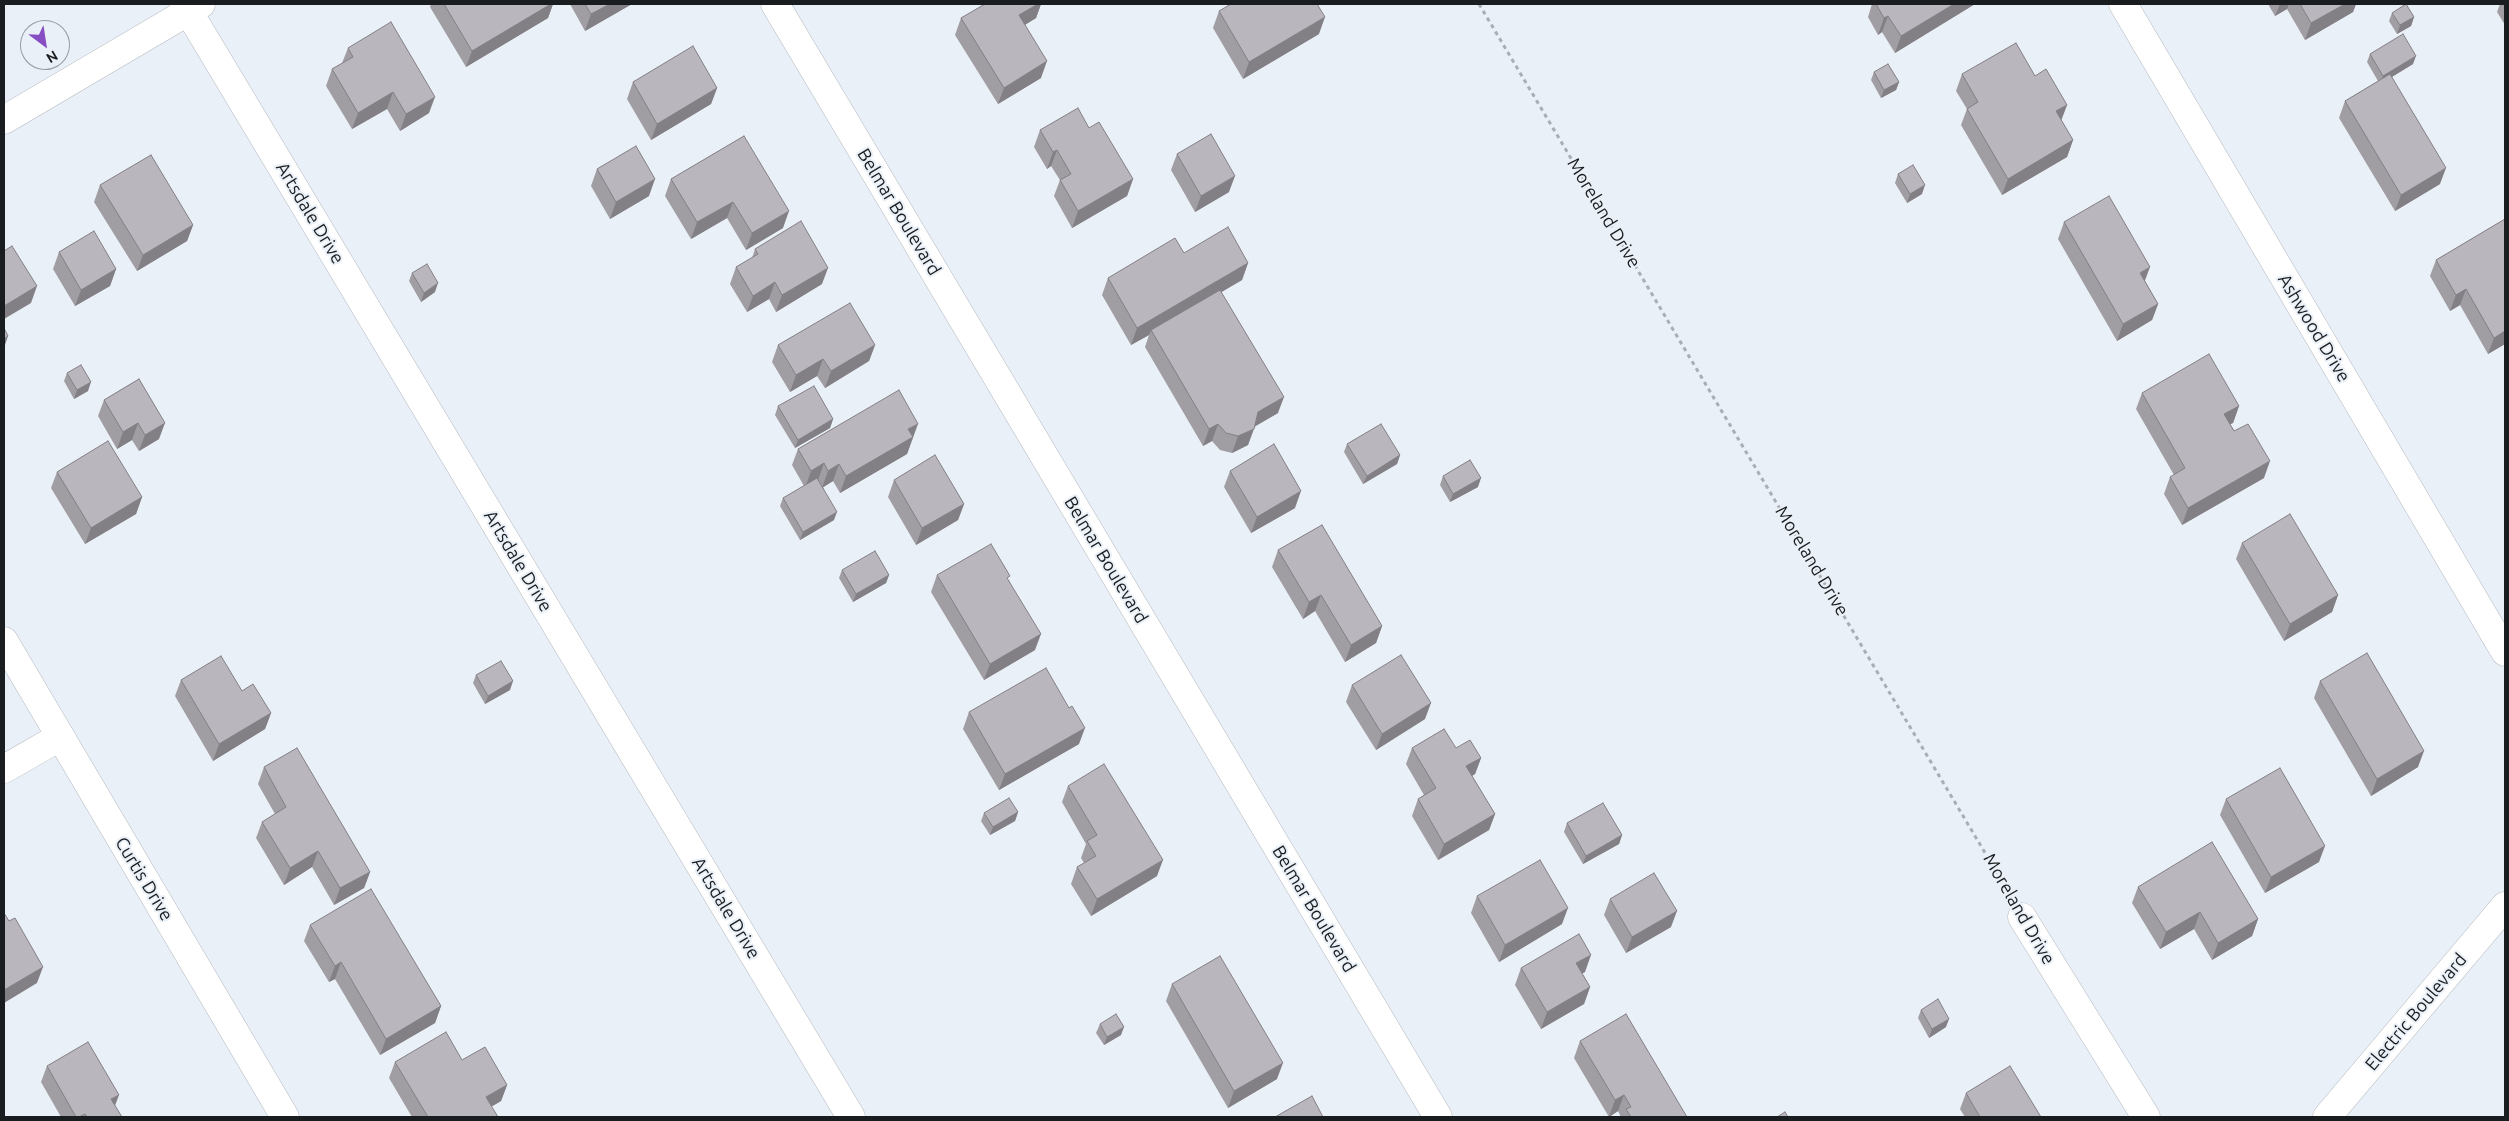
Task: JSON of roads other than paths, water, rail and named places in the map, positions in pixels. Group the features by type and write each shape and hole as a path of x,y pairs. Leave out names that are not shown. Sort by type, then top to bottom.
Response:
{"street":[{"name":"Belmar Boulevard","path":"775,4 1438,1117"},
{"name":"Ashwood Drive","path":"2123,4 2505,652"},
{"path":"4,120 191,6"},
{"name":"Artsdale Drive","path":"191,6 851,1117"},
{"name":"Curtis Drive","path":"4,641 286,1117"},
{"path":"4,769 60,737"},
{"name":"Electric Boulevard","path":"2328,1117 2505,906"},
{"name":"Moreland Drive","path":"2022,917 2146,1117"}]}
